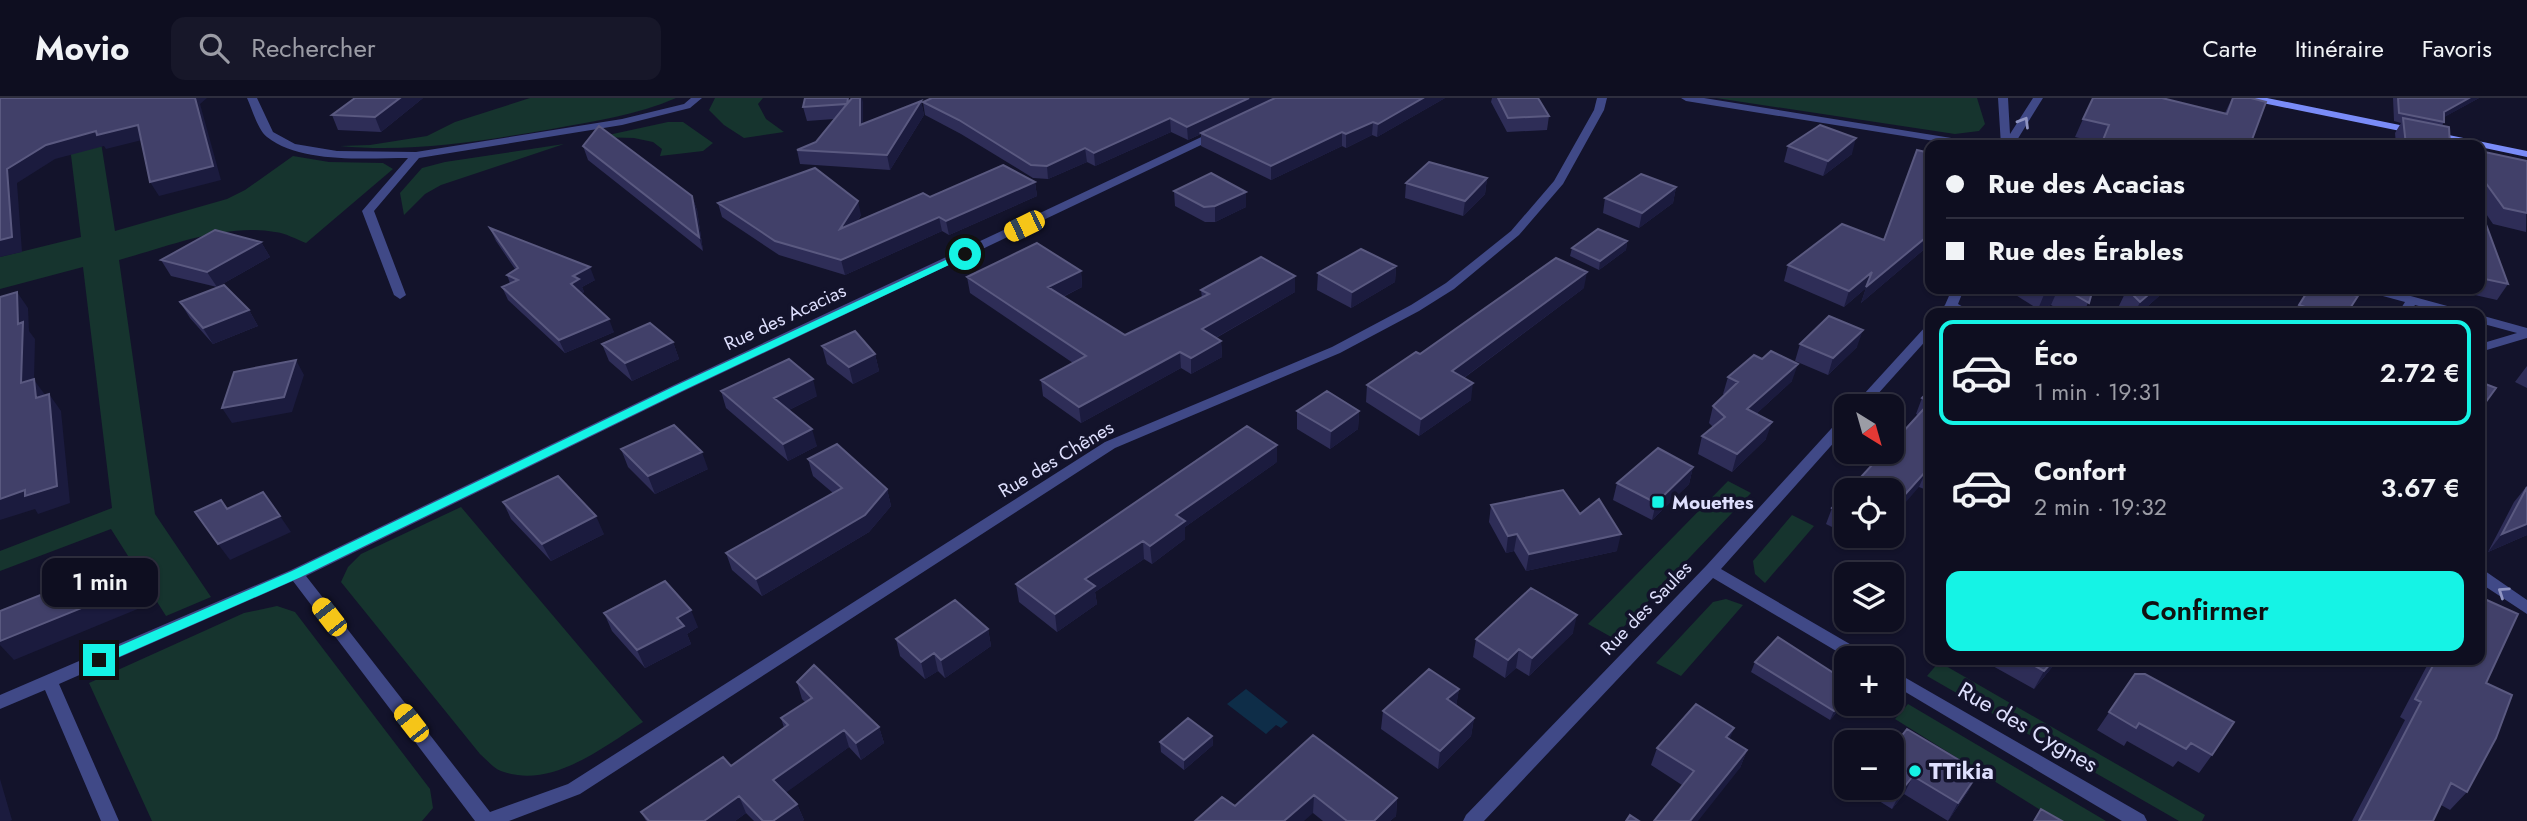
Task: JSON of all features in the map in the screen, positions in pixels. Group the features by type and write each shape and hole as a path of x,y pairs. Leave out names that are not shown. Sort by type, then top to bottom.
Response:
{"main road":[{"path":"2258,98 2460,140"},
{"path":"2485,145 2527,154"}],"street":[{"path":"252,98 269,134 292,147 337,154 416,155 622,122 687,106 697,98"},
{"name":"Rue des Chênes","path":"487,821 574,789 1110,445 1336,349 1415,308 1450,286 1515,233 1559,182 1599,110 1602,98"},
{"path":"1686,98 1945,140"},
{"path":"2003,98 2007,140"},
{"path":"2011,140 2038,98"},
{"name":"Rue des Acacias","path":"0,702 296,574 678,388 1230,127"},
{"path":"400,295 368,211 416,155"},
{"path":"2390,294 2440,308"},
{"path":"2407,308 2412,300"},
{"path":"2485,320 2527,333"},
{"path":"2485,346 2527,333"},
{"path":"1871,394 1925,334"},
{"name":"Rue des Saules","path":"1472,821 1712,570 1834,434"},
{"path":"1712,570 1841,646"},
{"path":"296,574 487,821"},
{"path":"2485,579 2527,608"},
{"path":"49,681 110,821"},
{"name":"Rue des Cygnes","path":"1904,683 2138,821"}],"green space":[{"path":"64,98 94,98 115,231 227,199 245,190 293,156 329,162 383,163 393,169 306,243 279,233 236,231 216,233 119,260 155,514 211,597 166,616 111,529 0,571 0,551 112,508 83,267 0,289 0,257 81,237"},
{"path":"530,98 676,98 615,117 473,141 394,148 340,146 370,145 427,136 455,122"},
{"path":"715,98 763,98 758,104 766,119 784,132 744,138 724,125 709,110"},
{"path":"1716,98 1977,98 1985,124 1979,131 1955,134"},
{"path":"668,122 683,122 713,143 703,151 660,156 662,149 653,142 634,138 599,137"},
{"path":"564,144 441,185 425,194 404,215 400,193 422,168"},
{"path":"1728,481 1751,493 1613,638 1588,624"},
{"path":"461,507 643,722 594,754 539,775 501,771 480,754 341,582 348,567 361,554"},
{"path":"1792,515 1814,526 1765,583 1755,574 1753,561"},
{"path":"1726,599 1743,605 1681,676 1656,663 1713,602"},
{"path":"277,606 295,612 430,789 433,808 422,821 152,821 89,683 244,613"},
{"path":"1936,665 1944,665 2205,815 2202,821 2179,821 1927,676"},
{"path":"1908,704 2106,821 2058,821 1895,719 1904,716 1904,709"}],"water":[{"path":"1246,689 1288,722 1281,728 1276,725 1266,734 1227,704"}],"building":[{"path":"0,98 195,98 213,166 150,182 138,125 97,135 96,131 46,145 7,169 12,237 0,240"},
{"path":"355,98 400,98 375,117 332,115"},
{"path":"805,98 848,98 847,104 803,107"},
{"path":"852,98 860,98 860,125 921,101 887,155 797,150 816,142"},
{"path":"932,98 1249,98 1187,127 1170,118 1094,153 1085,148 1047,166 1031,165 959,120 923,102"},
{"path":"1275,98 1423,98 1378,124 1373,122 1346,134 1342,132 1271,166 1201,133"},
{"path":"1498,98 1538,98 1549,116 1508,118"},
{"path":"2093,98 2162,98 2227,114 2233,98 2251,98 2266,102 2252,140 2103,140 2109,125 2083,119"},
{"path":"2398,98 2469,98 2444,112 2444,122 2399,113"},
{"path":"2403,118 2449,127 2450,140 2405,140"},
{"path":"1820,125 1856,138 1828,161 1788,146"},
{"path":"599,126 692,196 699,237 583,146"},
{"path":"1917,150 1925,152 1925,238 1866,287 1872,272 1849,291 1788,265 1842,224 1884,240"},
{"path":"2485,152 2527,161 2527,213 2504,208 2485,182"},
{"path":"1429,162 1487,178 1465,201 1406,183"},
{"path":"1003,165 1035,182 946,221 939,217 841,260 775,241 718,203 815,168 858,201 840,229 923,193 930,197"},
{"path":"1211,173 1246,192 1215,206 1204,207 1174,191"},
{"path":"1641,174 1676,187 1642,213 1605,198"},
{"path":"2485,222 2508,284 2485,279"},
{"path":"490,228 590,267 573,276 579,279 571,284 609,319 559,340 502,287 518,280 507,275 518,268"},
{"path":"1598,229 1627,241 1600,261 1572,248"},
{"path":"215,230 261,242 207,272 161,260"},
{"path":"1037,243 1081,271 1048,287 1125,335 1209,294 1201,290 1261,257 1295,276 1202,329 1221,341 1191,358 1180,352 1079,407 1041,380 1086,356 967,277"},
{"path":"1361,249 1396,266 1352,292 1318,273"},
{"path":"1556,258 1587,272 1452,371 1473,383 1421,419 1367,385 1416,352 1420,354"},
{"path":"224,285 249,310 203,328 180,302"},
{"path":"17,292 18,324 23,322 21,383 34,379 36,398 49,394 57,486 25,496 25,490 0,499 0,297"},
{"path":"2074,294 2092,294 2089,303"},
{"path":"2132,294 2149,294 2140,302"},
{"path":"2306,294 2358,296 2350,308 2308,308 2299,305"},
{"path":"1829,316 1863,330 1833,358 1800,344"},
{"path":"650,323 673,342 625,363 602,344"},
{"path":"855,331 875,354 849,367 822,346"},
{"path":"1771,351 1798,364 1747,409 1772,422 1737,454 1702,436 1725,417 1713,406 1738,382 1728,377 1754,355 1762,359"},
{"path":"789,359 813,379 774,398 812,429 783,444 721,391"},
{"path":"296,360 284,397 222,408 234,372"},
{"path":"2485,384 2496,388 2485,403"},
{"path":"1327,391 1359,411 1331,431 1297,411"},
{"path":"1925,408 1925,472 1904,496 1904,478 1860,478 1873,464 1904,464 1904,431"},
{"path":"674,425 702,452 648,476 621,449"},
{"path":"1247,426 1277,445 1176,515 1185,521 1150,546 1143,541 1085,579 1095,586 1055,614 1016,584"},
{"path":"837,444 887,489 865,515 756,579 726,553 842,488 808,459"},
{"path":"1658,448 1693,467 1656,503 1617,483"},
{"path":"558,476 596,516 542,544 503,502"},
{"path":"2527,487 2527,524 2502,534"},
{"path":"1563,490 1580,514 1599,499 1621,534 1529,554 1517,534 1508,536 1491,505"},
{"path":"263,492 280,516 218,544 195,512 221,500 227,509"},
{"path":"116,565 126,590 0,641 0,611"},
{"path":"665,581 691,610 677,618 684,626 637,650 604,613"},
{"path":"1531,588 1577,615 1532,658 1519,649 1508,660 1476,639"},
{"path":"2485,599 2518,614 2486,683 2512,695 2496,738 2467,792 2451,783 2433,821 2359,821 2421,702 2415,699 2433,665 2485,665"},
{"path":"955,600 988,629 941,660 934,653 921,662 896,639"},
{"path":"1778,637 1834,673 1834,711 1755,662"},
{"path":"814,665 879,727 856,743 844,730 773,780 797,804 773,821 763,821 739,796 704,821 649,821 641,812 723,757 731,766 788,725 781,718 812,698 797,682"},
{"path":"2033,665 2049,665 2044,671"},
{"path":"1429,669 1459,689 1447,699 1474,718 1440,751 1383,711"},
{"path":"2135,674 2145,674 2234,722 2212,755 2191,743 2186,749 2139,723 2136,728 2109,712"},
{"path":"1696,704 1734,728 1726,737 1747,750 1690,821 1654,821 1694,771 1657,748"},
{"path":"1188,718 1212,736 1184,760 1160,742"},
{"path":"1907,729 1979,772 1958,803 1913,776 1904,787 1904,733"},
{"path":"1313,735 1397,798 1374,821 1347,821 1314,795 1284,821 1195,821 1222,797 1235,806"},
{"path":"2041,809 2062,821 2034,821"},
{"path":"1630,815 1639,821 1626,821"}],"place":[{"name":"Mouettes","path":"1658,502"},
{"name":"TTikia","path":"1915,771"}],"route":[{"path":"99,660 296,574 678,388 965,254"}]}
